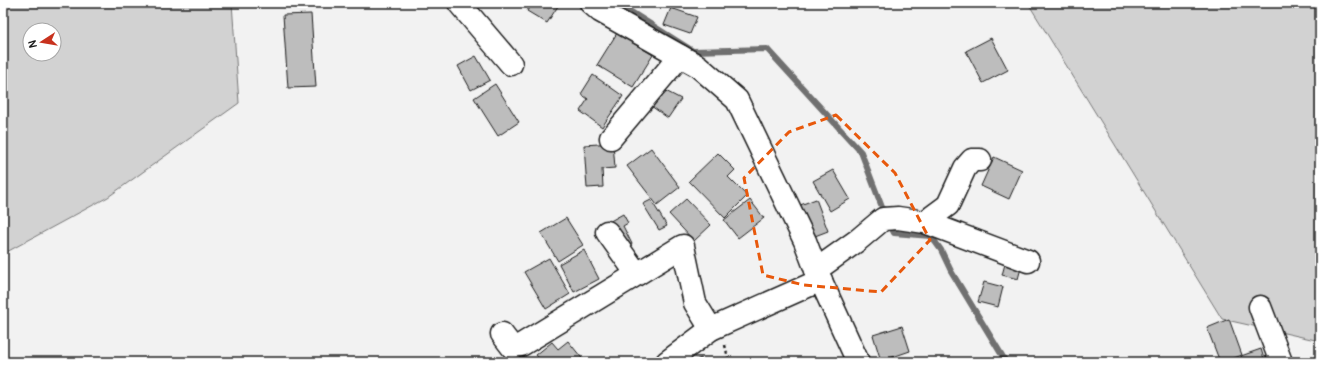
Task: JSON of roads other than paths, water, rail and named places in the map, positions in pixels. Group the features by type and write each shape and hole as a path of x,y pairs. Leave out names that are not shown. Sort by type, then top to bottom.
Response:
{"street":[{"path":"459,3 511,64"},
{"path":"591,3 600,11 698,66 737,100 805,241 818,275 858,362"},
{"path":"611,138 680,56"},
{"path":"925,222 948,205 965,168 972,160 980,160"},
{"path":"667,362 711,329 818,275 858,240 890,219 925,222 1028,261"},
{"path":"607,232 637,274"},
{"path":"502,334 512,347 521,345 682,246 695,303 711,329"},
{"path":"1260,307 1281,362"}],"waterway":[{"path":"617,3 693,51 767,49 861,152 885,215"},
{"path":"889,223 894,233 931,236 941,250 951,271 1006,362"}]}
